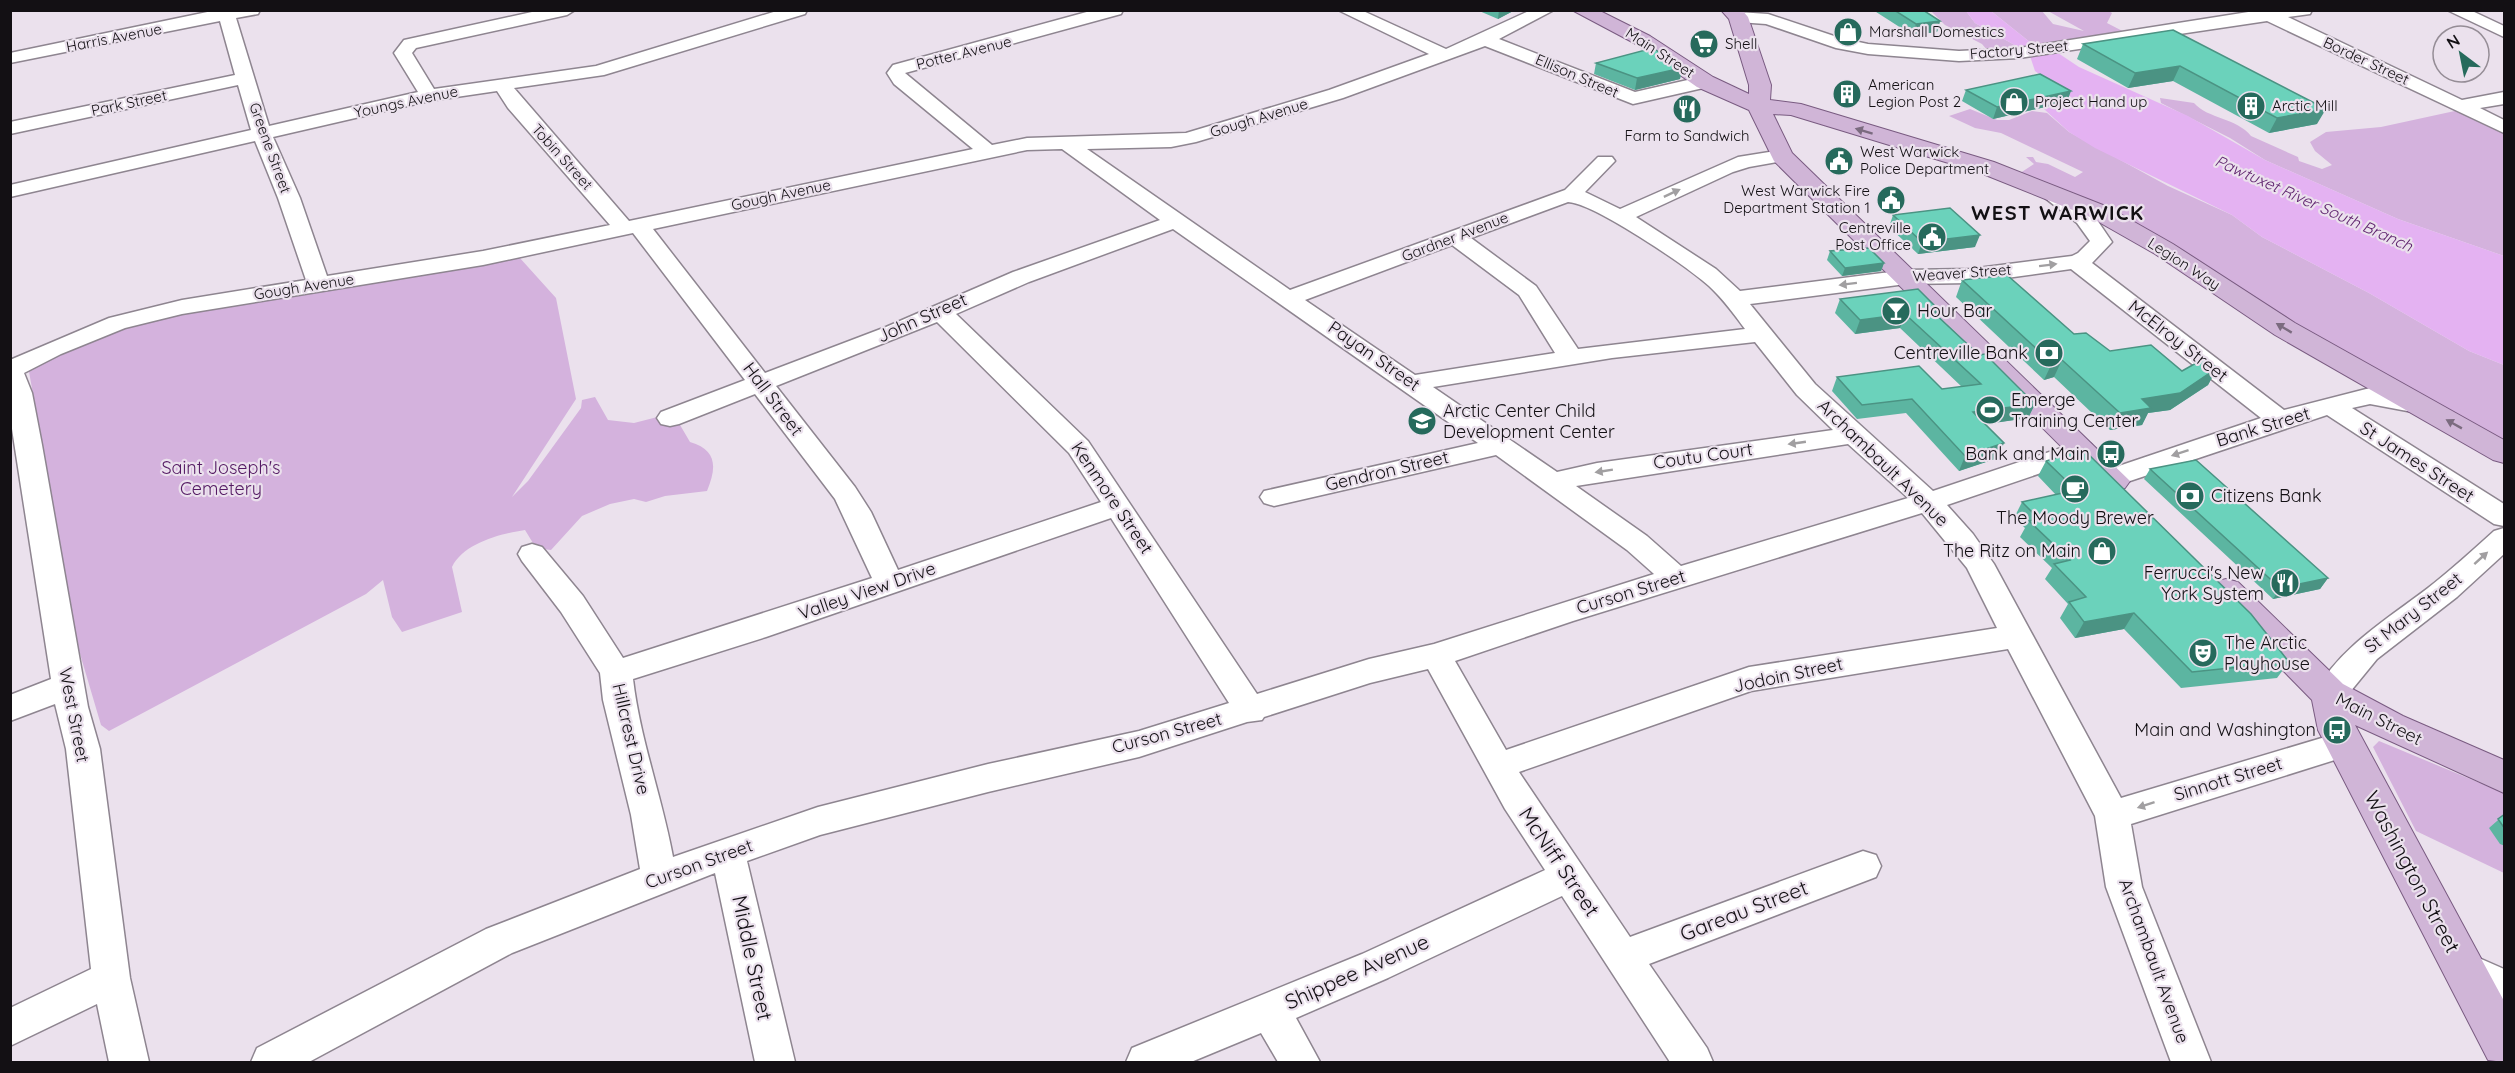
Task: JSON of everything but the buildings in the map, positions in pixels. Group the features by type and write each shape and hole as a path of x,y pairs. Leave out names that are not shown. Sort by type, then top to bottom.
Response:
{"main road":[{"name":"Main Street","path":"1581,10 1643,40 1705,82"},
{"path":"1734,14 1760,85 1759,106 1769,135 1782,156 2139,506"},
{"name":"Legion Way","path":"1705,82 1759,106 1793,109 1986,167 2042,188 2132,229 2285,329 2505,453"},
{"name":"Main Street","path":"2207,572 2330,694 2390,726 2505,777"},
{"name":"Washington Street","path":"2330,694 2337,730 2505,1045"}],"street":[{"name":"Harris Avenue","path":"10,58 226,13 252,10"},
{"path":"429,95 403,53 410,44 567,10"},
{"name":"Youngs Avenue","path":"10,191 429,95 598,71 800,10"},
{"name":"Potter Avenue","path":"987,151 900,80 896,72 899,69 1115,10"},
{"path":"1346,10 1446,55"},
{"name":"Gough Avenue","path":"10,370 52,349 117,322 182,307 483,258 987,151 1043,142 1171,141 1189,138 1336,94 1375,78 1446,55 1486,40 1546,10"},
{"name":"Factory Street","path":"1734,14 1768,19 1836,43 1868,49 1959,56 2019,53 2265,13 2304,10"},
{"path":"2455,10 2505,32"},
{"name":"Greene Street","path":"226,13 262,135 289,198 319,285"},
{"name":"Border Street","path":"2265,13 2505,128"},
{"name":"Ellison Street","path":"1486,40 1633,98 1705,82"},
{"name":"Park Street","path":"10,128 246,78"},
{"name":"Tobin Street","path":"502,84 515,104 632,228"},
{"path":"2460,106 2505,98"},
{"name":"Payan Street","path":"1065,142 1176,222 1290,298 1553,482 1637,543 1676,578"},
{"path":"1571,195 1583,198 1619,217 1726,168 1745,161 1782,156"},
{"path":"1571,195 1605,161"},
{"name":"Weaver Street","path":"1734,299 1906,277 1970,276 2076,261 2096,249 2101,242 2097,232 2084,216 2042,188"},
{"name":"Gardner Avenue","path":"1290,298 1545,202 1571,195"},
{"name":"Archambault Avenue","path":"1619,217 1708,274 1734,299 1806,389 1928,501 1968,547 2112,815 2124,887 2191,1062"},
{"name":"John Street","path":"670,418 941,313 974,295 1011,280 1176,222"},
{"name":"Hall Street","path":"632,228 760,382 845,493 857,513 889,583"},
{"path":"1456,237 1528,291 1570,358"},
{"name":"McElroy Street","path":"2076,261 2280,420"},
{"name":"Kenmore Street","path":"941,313 1079,447 1251,711"},
{"path":"1413,383 1570,358 1761,334"},
{"name":"West Street","path":"10,370 19,393 29,445 45,554 82,748 111,978 129,1062"},
{"name":"Bank Street","path":"2111,478 2280,420 2370,396 2418,405"},
{"name":"St James Street","path":"2331,406 2505,517"},
{"name":"Coutu Court","path":"1553,482 1597,472 1855,435"},
{"name":"Gendron Street","path":"1274,497 1500,446"},
{"name":"Curson Street","path":"271,1062 499,941 659,877 818,821 988,778 1138,744 1251,711 1369,671 1436,655 1928,501 2082,450"},
{"name":"Valley View Drive","path":"616,672 1117,506"},
{"name":"St Mary Street","path":"2330,694 2343,672 2364,650 2439,596 2505,538"},
{"name":"Hillcrest Drive","path":"532,554 572,604 616,672 619,700 648,815 659,877"},
{"name":"Jodoin Street","path":"1498,766 1749,679 2017,636"},
{"name":"McNiff Street","path":"1436,655 1498,766 1567,877 1624,956 1693,1062"},
{"path":"10,709 70,685"},
{"name":"Sinnott Street","path":"2112,815 2345,744"},
{"name":"Middle Street","path":"727,853 736,883 775,1062"},
{"name":"Gareau Street","path":"1624,956 1863,866"},
{"name":"Shippee Avenue","path":"1146,1062 1269,1011 1567,877"},
{"path":"2463,968 2505,987"},
{"path":"10,1028 111,978"},
{"path":"1269,1011 1299,1062"}],"green space":[{"path":"1931,11 1966,11 1975,23 2029,53 1993,57 1982,44 1945,25"},
{"path":"1991,11 2042,11 2053,24 2084,31 2048,11 2109,11 2112,13 2107,23 2136,38 2049,49 2031,43"},
{"path":"2160,98 2194,103 2207,112 2238,125 2251,136 2298,157 2299,161 2322,169 2332,165 2315,151 2310,142 2326,132 2381,127 2464,109 2504,128 2504,256 2398,219 2265,160 2230,138 2161,103"},
{"path":"1970,109 1997,120 2009,120 2032,111 2047,113 2069,132 2168,186 2232,215 2262,237 2369,293 2469,351 2504,365 2504,453 2132,229 2014,177 2034,164 2026,157 2033,157 2036,162 2048,164 2075,177 2083,172 2001,133 1975,128 1949,116"},
{"name":"Saint Joseph's Cemetery","path":"519,257 556,298 576,399 512,497 528,481 581,408 582,400 595,397 608,420 634,423 673,413 690,442 699,445 710,455 713,467 707,491 665,496 646,502 634,499 610,504 582,516 551,550 536,548 525,530 484,541 465,552 452,567 462,612 402,632 392,617 383,580 366,594 109,731 101,725 78,647 28,366 119,324"},
{"path":"2379,741 2504,793 2504,873 2416,831 2373,747"}],"water":[{"name":"Pawtuxet River South Branch","path":"1966,11 1991,11 2031,43 2055,51 2079,67 2188,116 2265,160 2398,219 2504,256 2504,365 2469,351 2369,293 2262,237 2232,215 2095,148 2069,132 2044,109 2075,100 2035,71 2029,53 1975,23"}],"place":[{"name":"Marshall Domestics","path":"1848,32"},
{"name":"Shell","path":"1704,44"},
{"name":"American Legion Post 2","path":"1847,94"},
{"name":"Project Hand up","path":"2014,102"},
{"name":"Arctic Mill","path":"2251,106"},
{"name":"Farm to Sandwich","path":"1687,109"},
{"name":"West Warwick Police Department","path":"1839,161"},
{"name":"West Warwick Fire Department Station 1","path":"1891,200"},
{"name":"Centreville Post Office","path":"1932,237"},
{"name":"Hour Bar","path":"1896,311"},
{"name":"Centreville Bank","path":"2049,353"},
{"name":"Emerge Training Center","path":"1990,410"},
{"name":"Arctic Center Child Development Center","path":"1422,421"},
{"name":"Bank and Main","path":"2111,454"},
{"name":"The Moody Brewer","path":"2075,489"},
{"name":"Citizens Bank","path":"2190,496"},
{"name":"The Ritz on Main","path":"2102,551"},
{"name":"Ferrucci's New York System","path":"2285,583"},
{"name":"The Arctic Playhouse","path":"2203,653"},
{"name":"Main and Washington","path":"2337,730"}],"district":[{"name":"WEST WARWICK","path":"2058,213"}]}
